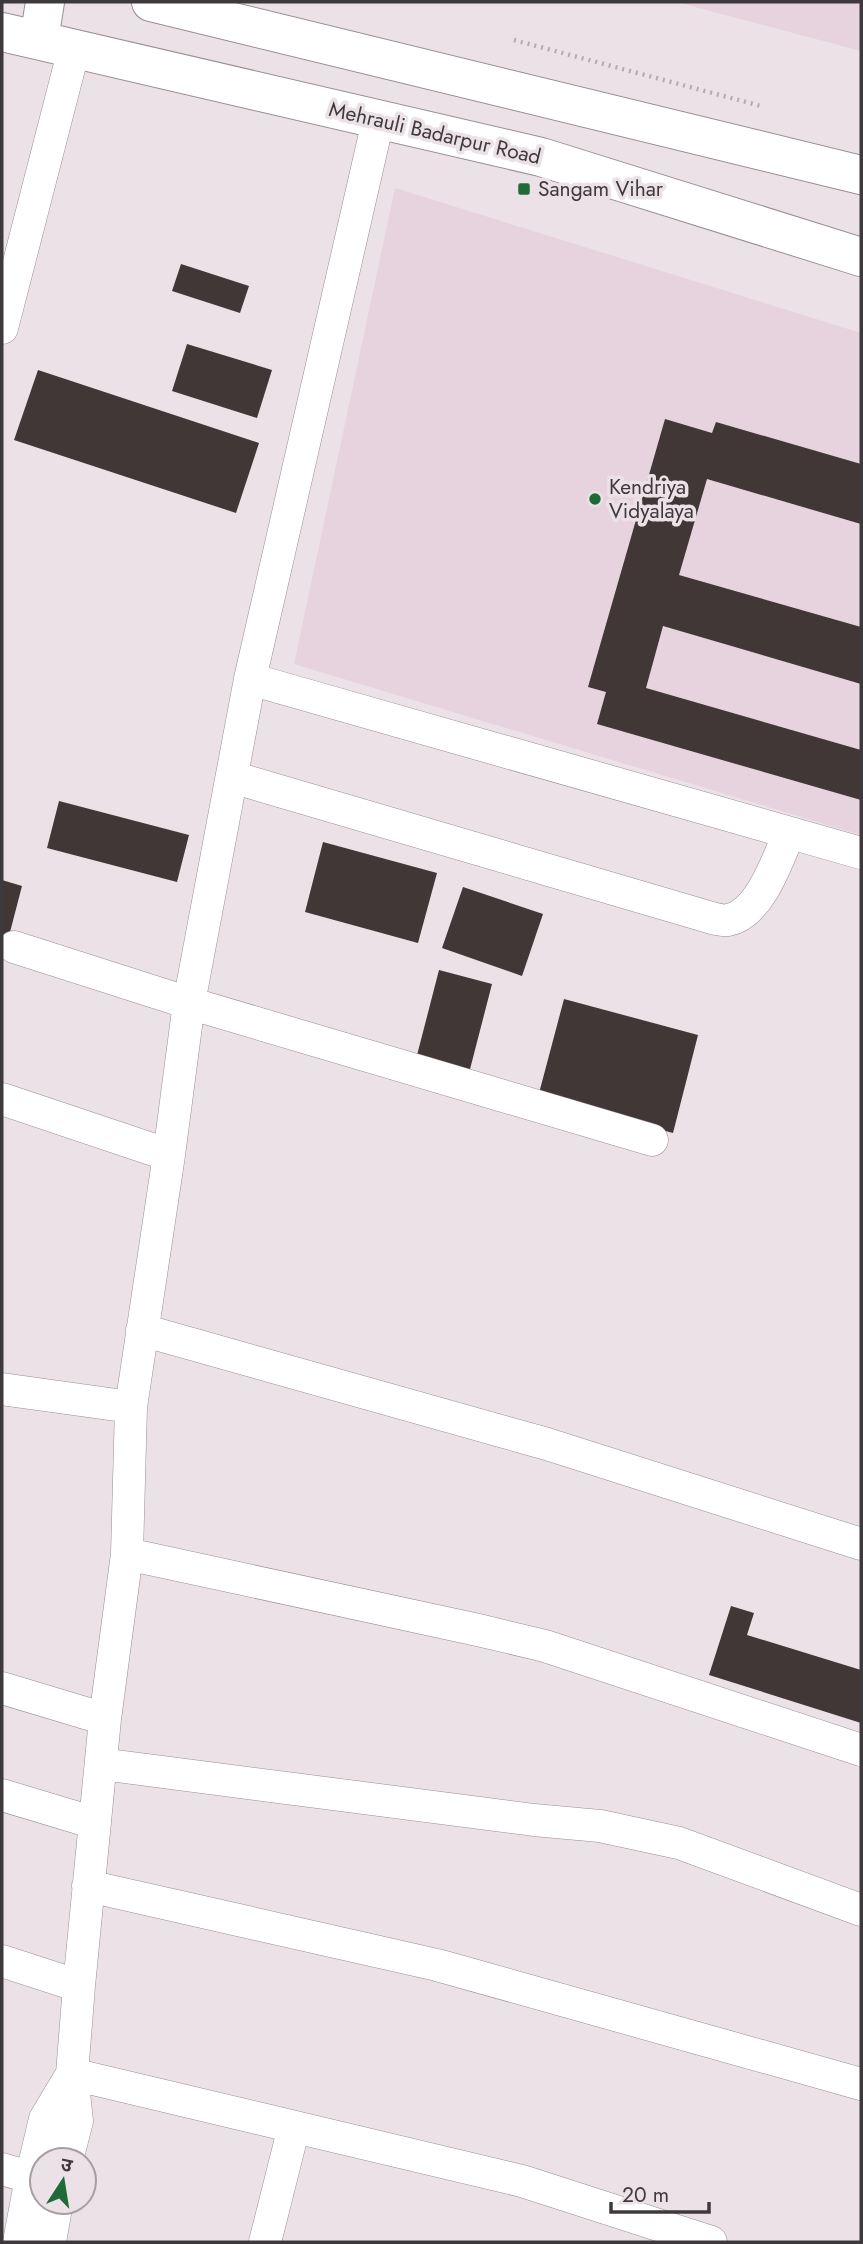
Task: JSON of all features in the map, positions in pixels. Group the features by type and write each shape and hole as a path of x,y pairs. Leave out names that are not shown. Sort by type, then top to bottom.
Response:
{"main road":[{"path":"45,2 57,44"},
{"path":"151,2 861,175"},
{"name":"Mehrauli Badarpur Road","path":"2,32 541,157 861,257"}],"street":[{"path":"2,328 57,44"},
{"path":"71,2146 77,2121 72,2074 88,1886 104,1719 127,1554 131,1407 189,1003 250,679 379,121"},
{"path":"250,679 861,853"},
{"path":"232,777 712,918 728,920 746,911 768,883 789,833"},
{"path":"14,947 189,1003 652,1140"},
{"path":"2,1099 169,1155"},
{"path":"142,1330 547,1444 861,1544"},
{"path":"2,1389 131,1407"},
{"path":"127,1554 545,1646 861,1750"},
{"path":"2,1688 104,1719"},
{"path":"101,1764 612,1828 679,1843 861,1910"},
{"path":"2,1795 95,1823"},
{"path":"88,1886 437,1965 861,2084"},
{"path":"2,1961 79,1986"},
{"path":"72,2074 522,2181 711,2242"},
{"path":"19,2242 25,2176 45,2119 72,2074"},
{"path":"265,2242 294,2127"},
{"path":"50,2242 55,2216"}],"path":[{"path":"513,40 761,106"}],"shaded area":[{"path":"676,2 861,2 861,51"},
{"name":"Kendriya Vidyalaya","path":"395,188 861,333 861,835 294,664"}],"building":[{"path":"181,264 249,286 240,313 172,291"},
{"path":"187,344 272,370 257,418 172,391"},
{"path":"38,370 259,443 236,513 14,440"},
{"path":"665,419 712,433 716,422 861,464 861,524 707,479 679,575 861,627 861,684 663,626 646,688 861,750 861,800 597,724 606,692 588,687"},
{"path":"59,801 189,835 177,882 47,848"},
{"path":"323,842 437,873 418,943 305,912"},
{"path":"2,880 22,886 3,959 2,958"},
{"path":"463,887 543,914 522,976 442,948"},
{"path":"439,970 492,984 468,1077 415,1063"},
{"path":"564,999 698,1035 673,1133 538,1097"},
{"path":"731,1606 754,1613 747,1635 861,1670 861,1723 709,1675"}],"place":[{"name":"Sangam Vihar","path":"524,189"},
{"name":"Kendriya Vidyalaya","path":"595,499"}]}
